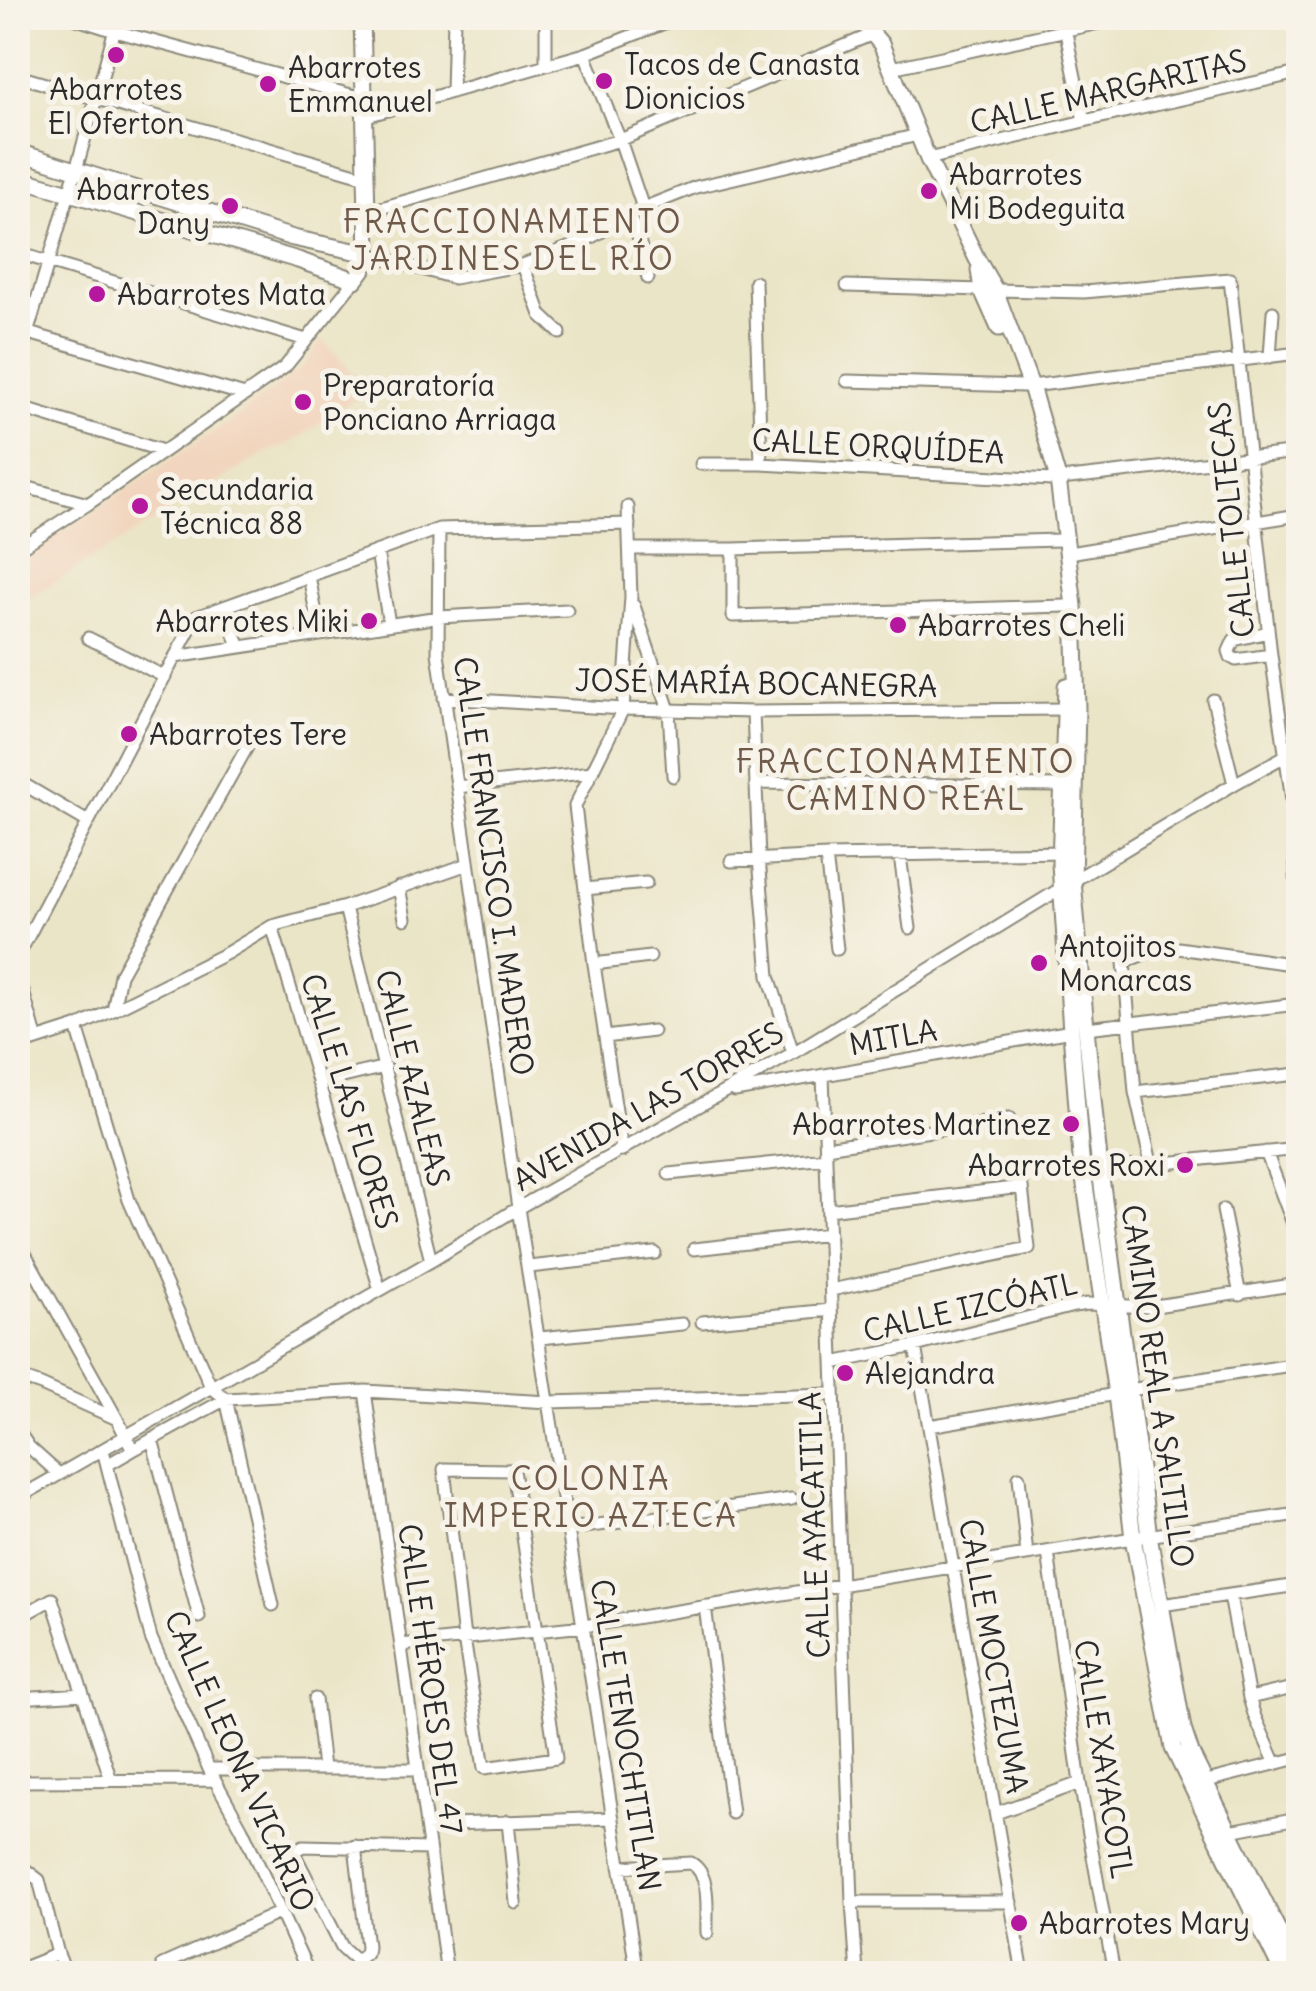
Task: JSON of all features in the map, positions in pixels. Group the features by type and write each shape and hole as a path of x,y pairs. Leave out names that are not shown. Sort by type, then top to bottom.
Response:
{"street":[{"path":"74,18 116,24 362,98"},
{"path":"18,550 285,367 364,268 368,254 362,18"},
{"path":"452,92 454,18"},
{"path":"546,18 546,65"},
{"path":"362,118 585,54 677,18"},
{"name":"CAMINO REAL A SALTILLO","path":"859,18 881,44 928,159 976,259 1028,386 1055,479 1074,606 1077,708 1067,852"},
{"path":"891,68 1064,24 1122,18"},
{"path":"18,364 23,332 49,263 116,24"},
{"path":"1064,24 1084,121"},
{"path":"367,212 620,140 873,34"},
{"path":"585,54 642,208"},
{"name":"CALLE MARGARITAS","path":"928,159 1298,74"},
{"path":"18,76 366,177"},
{"path":"18,152 293,238 454,278 523,265 580,243 642,208 696,187 918,134"},
{"path":"18,178 355,280"},
{"path":"630,216 648,278"},
{"path":"293,238 298,260"},
{"path":"18,253 306,340"},
{"path":"523,265 541,314 560,333"},
{"name":"CALLE TOLTECAS","path":"988,290 1084,292 1230,279 1271,655 1293,752 1298,916"},
{"path":"755,282 762,464"},
{"path":"847,286 988,290"},
{"path":"1270,357 1273,312"},
{"path":"23,332 245,395"},
{"path":"846,381 1028,386 1298,353"},
{"path":"18,407 163,451"},
{"name":"CALLE ORQUÍDEA","path":"701,464 1055,479 1298,452"},
{"path":"18,485 88,504"},
{"path":"622,1151 575,806 623,709 631,597 628,507"},
{"path":"630,549 1064,547 1298,515"},
{"path":"18,956 196,617 439,529 629,524"},
{"name":"CALLE FRANCISCO I. MADERO","path":"439,529 438,653 518,1208"},
{"name":"CAMINO REAL A SALTILLO","path":"1064,547 1063,786 1082,1158 1111,1306 1168,1727 1174,1748 1230,1831 1298,1971"},
{"path":"733,549 733,616 1066,606"},
{"path":"376,552 390,624"},
{"path":"309,576 320,635"},
{"path":"631,597 670,710 673,776"},
{"path":"222,608 240,647"},
{"path":"175,657 439,617 568,610"},
{"path":"1268,632 1234,640 1229,651 1236,660 1271,655"},
{"path":"88,638 165,677"},
{"name":"JOSÉ MARÍA BOCANEGRA","path":"444,698 754,712 1066,708"},
{"path":"1212,700 1234,784"},
{"path":"754,712 759,858 770,976 794,1053"},
{"path":"114,1010 120,975 247,747"},
{"name":"AVENIDA LAS TORRES","path":"18,1498 794,1053 1234,784 1293,752"},
{"path":"457,786 592,772"},
{"path":"18,782 88,822"},
{"path":"757,783 1063,786"},
{"path":"732,861 1067,852"},
{"path":"826,856 838,949"},
{"path":"900,856 910,928"},
{"path":"18,1046 114,1010 272,926 345,907 468,864"},
{"path":"585,889 646,883"},
{"path":"399,888 405,918"},
{"name":"CALLE AZALEAS","path":"345,907 432,1261"},
{"name":"CALLE LAS FLORES","path":"272,926 380,1290"},
{"path":"1151,1163 1134,1092 1124,962 1164,946 1298,965"},
{"path":"594,964 650,958"},
{"path":"18,974 36,1040"},
{"name":"MITLA","path":"724,1093 1078,1030 1298,1004"},
{"path":"77,1027 129,1200 212,1387 226,1398 273,1604"},
{"name":"CAMINO REAL A SALTILLO","path":"1078,1030 1100,1170 1111,1306"},
{"path":"605,1037 653,1031"},
{"path":"318,1083 385,1067"},
{"path":"1134,1092 1298,1074"},
{"name":"CALLE AYACATITLA","path":"824,1075 857,1974"},
{"path":"669,1174 826,1152 1008,1118"},
{"path":"1100,1170 1298,1149"},
{"path":"1266,1152 1298,1237"},
{"path":"828,1210 1022,1187 1029,1248 830,1290"},
{"name":"CALLE TENOCHTITLAN","path":"518,1208 637,1974"},
{"path":"1223,1210 1240,1295"},
{"path":"694,1249 829,1234"},
{"path":"18,1241 133,1450"},
{"path":"528,1267 654,1253"},
{"name":"CALLE IZCÓATL","path":"833,1363 1074,1306 1149,1307 1298,1284"},
{"path":"702,1322 831,1310"},
{"path":"540,1338 682,1324"},
{"name":"CALLE MOCTEZUMA","path":"916,1346 1023,1974"},
{"path":"929,1426 1298,1364"},
{"path":"18,1377 117,1418"},
{"path":"106,1464 226,1398 365,1391 549,1402 834,1394"},
{"name":"CALLE HÉROES DEL 47","path":"365,1391 447,1974"},
{"path":"18,1432 59,1474"},
{"path":"152,1439 199,1616"},
{"name":"CALLE LEONA VICARIO","path":"103,1450 152,1638 212,1774 309,1974"},
{"path":"444,1469 513,1470 538,1630 556,1758 484,1768 444,1469"},
{"path":"1018,1478 1027,1555"},
{"path":"569,1530 792,1499"},
{"path":"401,1645 584,1626 1298,1514"},
{"name":"CAMINO REAL A SALTILLO","path":"1141,1537 1161,1605 1183,1728 1198,1783 1285,1944 1283,1974"},
{"name":"CALLE XAYACOTL","path":"1048,1552 1080,1783 1114,1974"},
{"path":"1161,1605 1298,1586"},
{"path":"1230,1596 1254,1717 1276,1764"},
{"path":"18,1618 52,1599 111,1780"},
{"path":"706,1606 732,1813"},
{"path":"1249,1698 1298,1687"},
{"path":"18,1698 83,1694"},
{"path":"315,1699 323,1768"},
{"path":"1198,1783 1298,1758"},
{"path":"18,1781 323,1768 418,1769"},
{"path":"996,1813 1080,1783"},
{"path":"426,1824 613,1818"},
{"path":"1230,1831 1298,1818"},
{"path":"508,1822 516,1902"},
{"path":"356,1846 367,1946 366,1953 354,1958 342,1947 296,1850 304,1846 356,1846 430,1849"},
{"path":"620,1866 690,1863 700,1869 705,1880 707,1932"},
{"path":"18,1864 39,1880 66,1974"},
{"path":"852,1902 1011,1902"},
{"path":"164,1970 280,1912"},
{"path":"18,1970 58,1954"}],"shaded area":[{"name":"Secundaria Técnica 88","path":"322,339 367,390 290,444 269,451 28,598 18,582 18,561 241,413 302,367"}],"place":[{"name":"Abarrotes El Oferton","path":"116,55"},
{"name":"Tacos de Canasta Dionicios","path":"604,81"},
{"name":"Abarrotes Emmanuel","path":"268,84"},
{"name":"Abarrotes Mi Bodeguita","path":"929,191"},
{"name":"Abarrotes Dany","path":"230,206"},
{"name":"Abarrotes Mata","path":"97,294"},
{"name":"Preparatoría Ponciano Arriaga","path":"303,402"},
{"name":"Secundaria Técnica 88","path":"140,506"},
{"name":"Abarrotes Miki","path":"369,621"},
{"name":"Abarrotes Cheli","path":"898,625"},
{"name":"Abarrotes Tere","path":"129,734"},
{"name":"Antojitos Monarcas","path":"1039,963"},
{"name":"Abarrotes Martinez","path":"1071,1124"},
{"name":"Abarrotes Roxi","path":"1185,1165"},
{"name":"Alejandra","path":"845,1373"},
{"name":"Abarrotes Mary","path":"1019,1923"}],"district":[{"name":"FRACCIONAMIENTO JARDINES DEL RÍO","path":"513,240"},
{"name":"FRACCIONAMIENTO CAMINO REAL","path":"906,780"},
{"name":"COLONIA IMPERIO AZTECA","path":"591,1496"}]}
